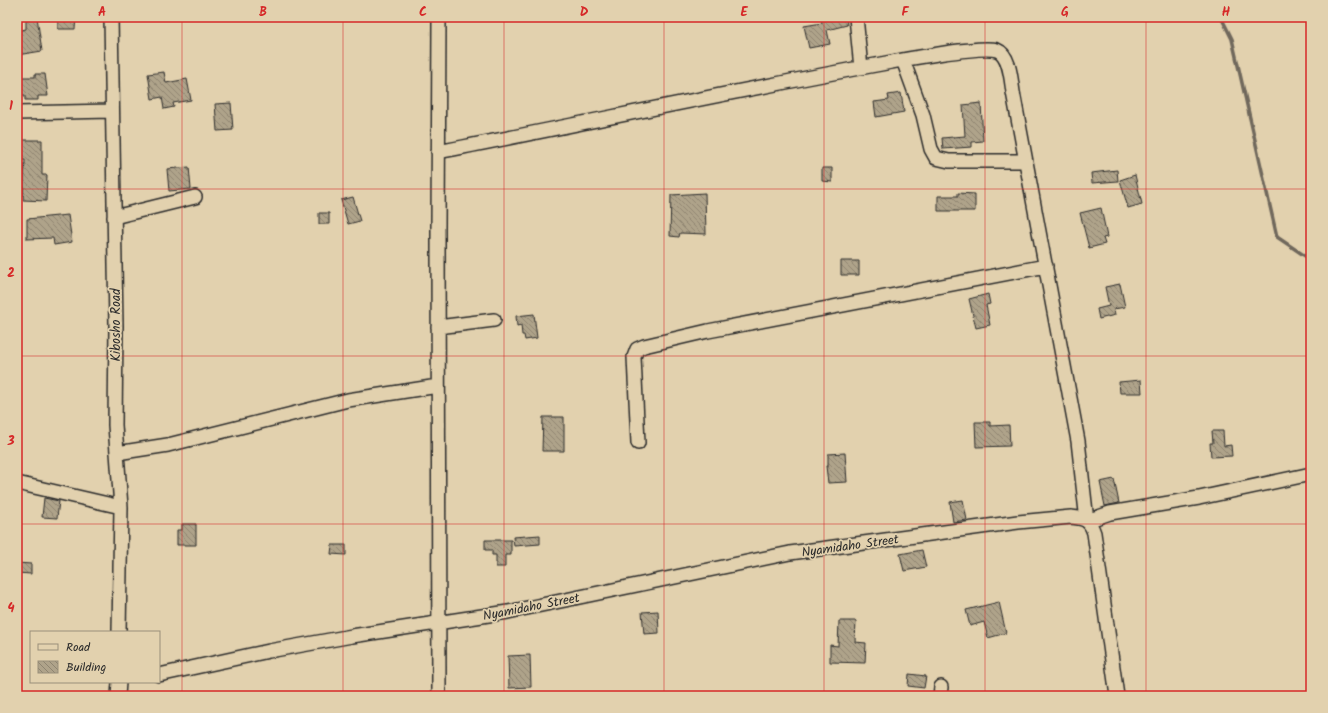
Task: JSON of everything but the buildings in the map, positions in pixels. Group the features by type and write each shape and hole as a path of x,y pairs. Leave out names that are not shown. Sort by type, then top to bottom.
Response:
{"street":[{"name":"Kibosho Road","path":"111,17 117,453 120,507 119,631"},
{"path":"438,696 439,17"},
{"path":"856,17 861,68"},
{"path":"438,152 903,60 975,50 989,49 999,51 1003,55 1008,66 1046,266 1078,441 1088,521 1094,533 1117,696"},
{"path":"903,60 923,115 931,149 936,158 949,161 1025,161"},
{"path":"17,113 112,111"},
{"path":"114,217 195,197"},
{"path":"638,443 634,357 637,349 708,331 1046,266"},
{"path":"438,327 494,320"},
{"path":"117,453 168,444 348,400 438,386"},
{"path":"1088,521 1118,511 1199,498 1311,474"},
{"path":"17,483 120,507"},
{"name":"Nyamidaho Street","path":"160,675 269,651 515,610 790,553 1061,517 1080,517 1088,521"},
{"path":"118,696 119,683"}],"waterway":[{"path":"1221,17 1232,39 1277,237 1311,260"}]}
